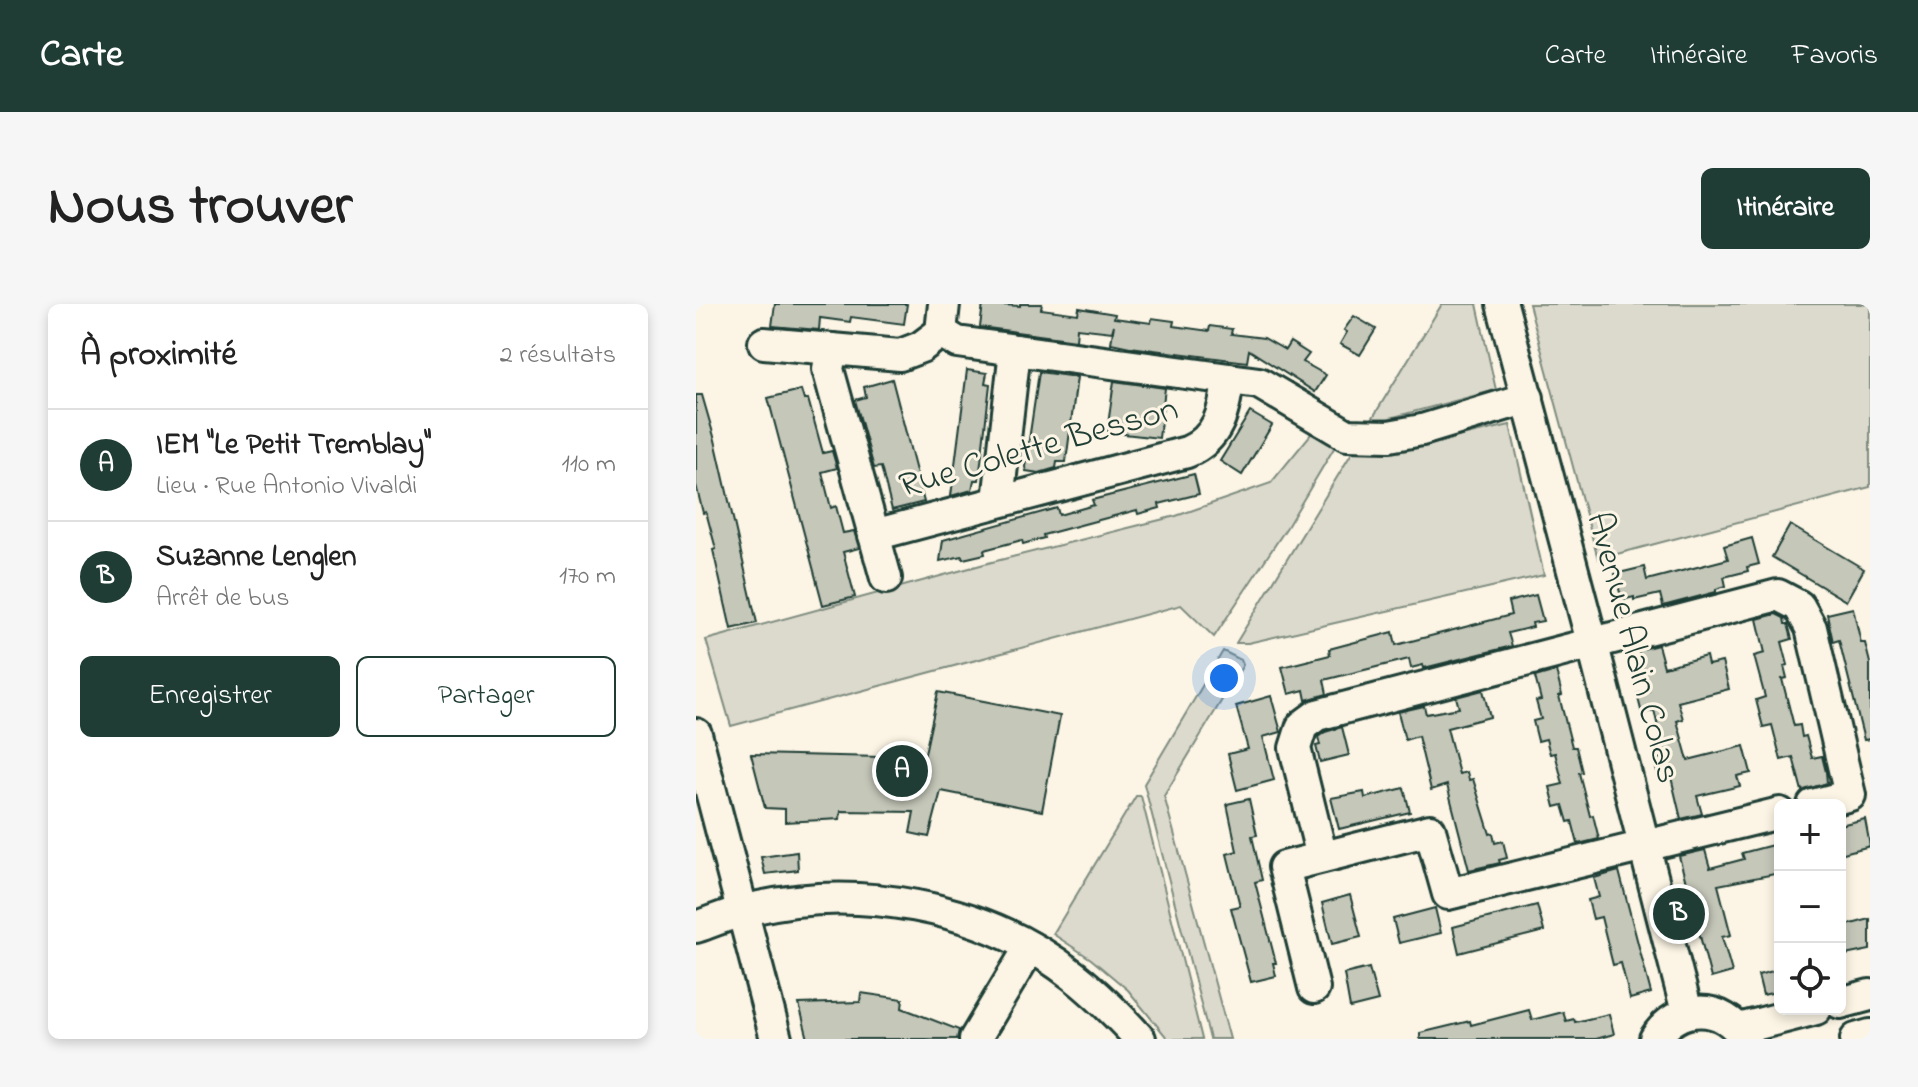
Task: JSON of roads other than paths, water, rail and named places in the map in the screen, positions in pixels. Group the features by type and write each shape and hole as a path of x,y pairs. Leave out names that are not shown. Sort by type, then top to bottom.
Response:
{"street":[{"name":"Avenue Alain Colas","path":"1502,304 1687,1012"},
{"name":"Rue Colette Besson","path":"764,343 900,355 921,347 942,318 957,342 1259,383 1347,435 1389,436 1422,430 1528,398"},
{"name":"Rue Colette Besson","path":"832,349 828,369 886,578"},
{"path":"998,501 1015,350"},
{"name":"Rue Colette Besson","path":"874,535 1202,446 1214,432 1224,410 1228,379"},
{"path":"1322,857 1295,748 1302,726 1317,715 1778,595 1799,606 1811,628 1850,795 1835,799"},
{"path":"696,734 776,1039"},
{"path":"1314,988 1284,867 1430,830 1448,894 1774,815"},
{"path":"696,927 742,911 812,900 859,899 918,906 975,922 1030,947 1071,974 1108,1005 1140,1039"},
{"path":"975,1039 1030,947"},
{"path":"1846,1001 1870,995"},
{"path":"1655,1039 1664,1026 1687,1012 1715,1013 1728,1019 1742,1034 1798,1015"},
{"path":"1856,1039 1870,1035"}],"place":[{"name":"IEM \"Le Petit Tremblay\"","path":"902,771"},
{"name":"Suzanne Lenglen","path":"1679,914"}]}
